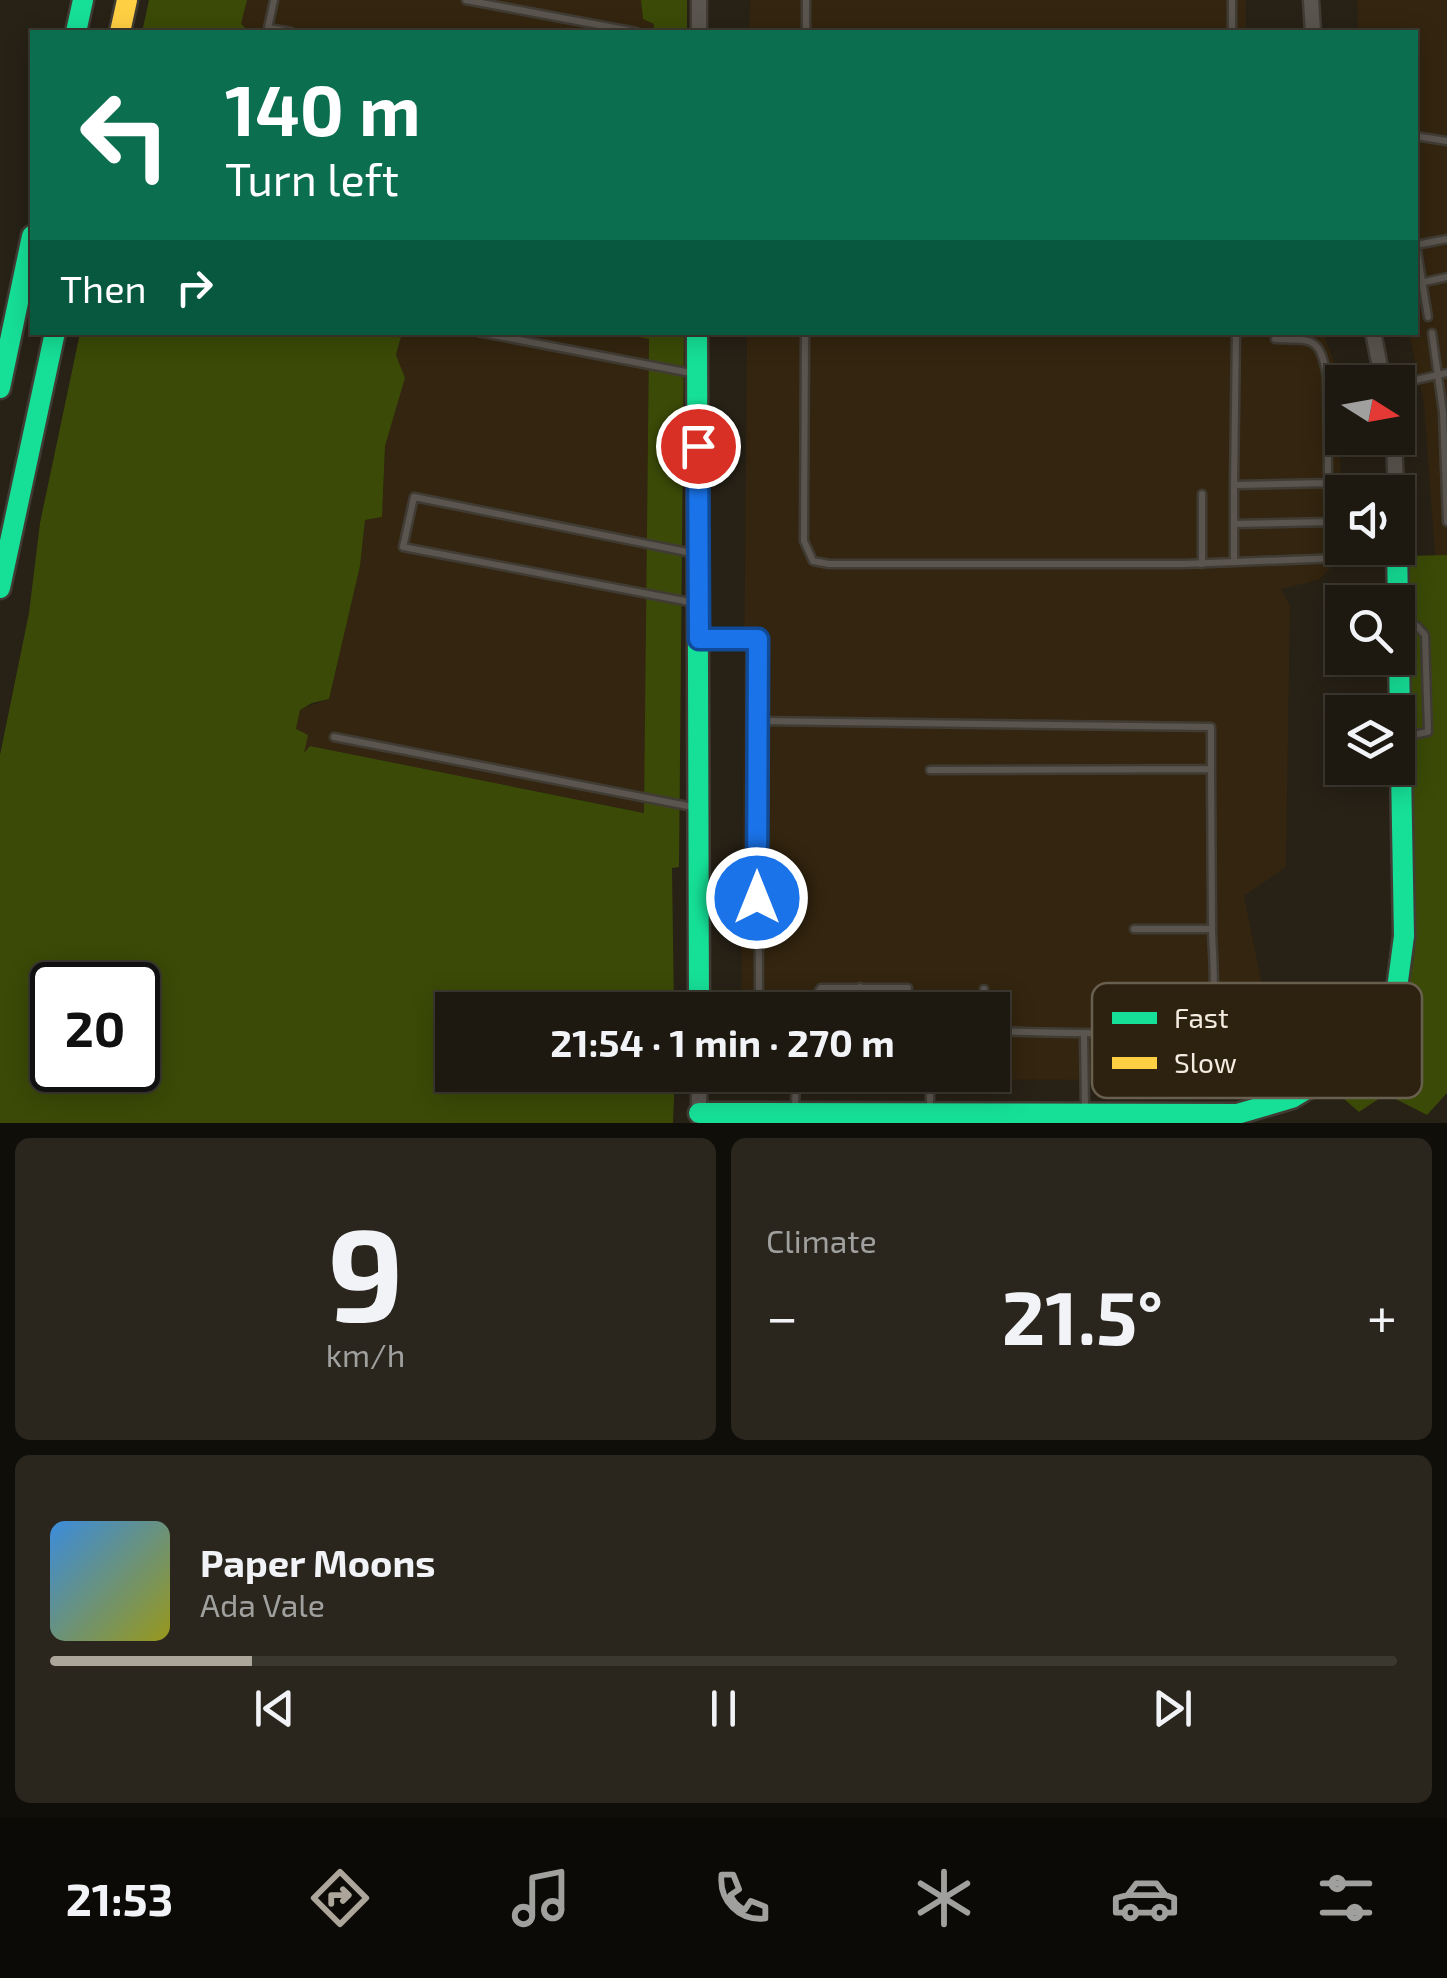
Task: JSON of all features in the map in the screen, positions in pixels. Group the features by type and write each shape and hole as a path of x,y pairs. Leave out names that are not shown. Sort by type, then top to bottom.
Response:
{"main road":[{"path":"76,30 83,0"},
{"path":"120,30 127,0"},
{"path":"0,388 30,246"},
{"path":"0,588 54,335"},
{"path":"697,335 699,992"},
{"path":"1398,983 1404,936 1399,675"},
{"path":"699,1118 795,1113 877,1118 930,1114 1020,1118 1237,1114 1292,1098"}],"street":[{"path":"699,0 699,30"},
{"path":"1312,0 1312,30"},
{"path":"1374,335 1380,365"},
{"path":"699,1118 700,1092"}],"lane":[{"path":"274,0 268,28 280,30"},
{"path":"466,0 625,30"},
{"path":"806,0 806,30"},
{"path":"1232,0 1232,30"},
{"path":"1418,136 1447,141"},
{"path":"1418,245 1447,239"},
{"path":"1428,316 1418,283 1447,277"},
{"path":"1432,332 1443,412 1447,522"},
{"path":"494,335 697,374"},
{"path":"805,335 804,541 813,561 1202,564 1325,558"},
{"path":"1234,562 1236,335"},
{"path":"1275,339 1312,340 1320,346 1327,376 1328,475"},
{"path":"1415,380 1447,373"},
{"path":"1234,485 1325,483"},
{"path":"1202,494 1202,564"},
{"path":"698,554 414,497 403,547 698,604"},
{"path":"1234,524 1325,522"},
{"path":"699,639 758,639 758,992"},
{"path":"758,722 1211,727 1212,983"},
{"path":"334,737 699,808"},
{"path":"930,770 1210,769"},
{"path":"1134,928 1212,930"},
{"path":"860,987 860,992"},
{"path":"819,992 822,988 908,988"},
{"path":"1010,1032 1092,1034"},
{"path":"1084,1034 1085,1116"},
{"path":"795,1113 796,1092"},
{"path":"930,1092 930,1114"}],"shaded area":[{"path":"247,0 641,0 643,18 654,24 654,30 248,30 241,24"},
{"path":"750,0 1246,0 1246,30 749,30"},
{"path":"1357,0 1447,0 1447,555 1435,555 1424,404 1409,335 1418,335 1418,30 1358,30"},
{"path":"401,335 649,338 645,813 310,746 303,758 296,729 300,709 329,699 360,566 365,520 382,517 385,446 405,378 396,355"},
{"path":"747,335 1324,335 1335,365 1325,365 1325,455 1340,455 1341,475 1325,475 1325,565 1333,565 1319,580 1281,589 1290,605 1286,867 1244,896 1262,983 1092,983 1092,1080 1010,1079 1010,992 741,992"}],"green space":[{"path":"149,0 247,0 241,24 248,30 142,30"},
{"path":"641,0 687,0 687,30 654,30 654,24 643,19"},
{"path":"80,335 401,335 396,355 405,378 385,446 382,517 365,520 360,566 329,699 300,710 296,729 308,735 304,753 310,746 644,813 649,339 629,335 684,335 679,867 672,868 674,992 435,992 435,1092 674,1092 673,1123 0,1123 0,755 29,613 40,523"},
{"path":"1447,555 1447,1093 1427,1115 1394,1098 1422,1098 1422,983 1409,983 1415,946 1411,785 1415,785 1415,695 1409,695 1409,675 1415,675 1415,585 1407,585 1406,565 1415,565 1415,556"},
{"path":"1345,1098 1380,1098 1359,1112"}],"traffic: fast":[{"path":"76,30 83,0"},
{"path":"0,388 30,246"},
{"path":"0,588 54,335"},
{"path":"697,335 699,992"},
{"path":"1397,565 1404,936 1398,983"},
{"path":"699,1113 1237,1114 1292,1098"}],"traffic: slow":[{"path":"120,30 127,0"}],"route":[{"path":"698,446 699,639 758,639 757,898"}]}
